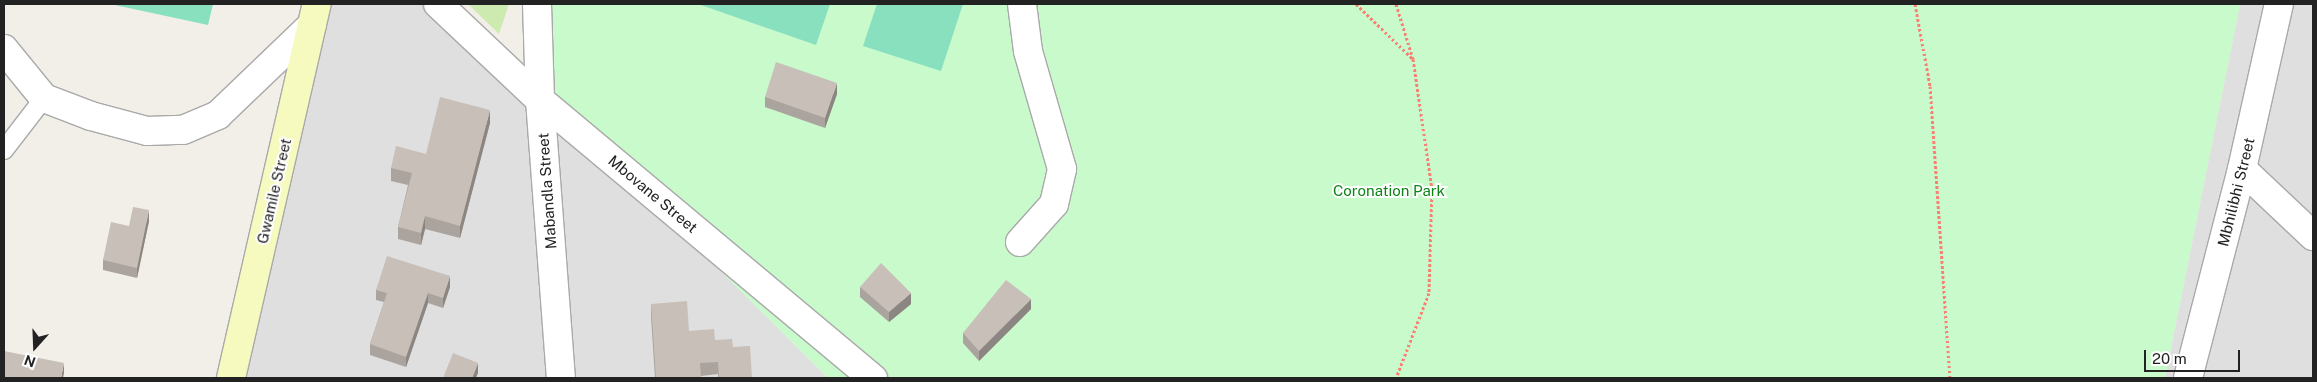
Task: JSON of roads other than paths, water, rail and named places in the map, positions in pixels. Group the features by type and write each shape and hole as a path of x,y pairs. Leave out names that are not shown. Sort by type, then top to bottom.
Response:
{"main road":[{"name":"Gwamile Street","path":"231,378 315,14"}],"street":[{"name":"Mbovane Street","path":"438,4 540,100 873,378"},
{"name":"Mabandla Street","path":"536,4 540,100 561,378"},
{"path":"1020,242 1054,204 1062,169 1028,51 1022,4"},
{"name":"Mbhilibhi Street","path":"2188,378 2242,169 2279,4"},
{"path":"4,49 44,98 91,116 147,131 183,130 218,115 315,14"},
{"path":"2242,169 2313,236"}],"lane":[{"path":"4,150 44,98"}],"park label":[{"name":"Coronation Park","path":"1389,191"}]}
